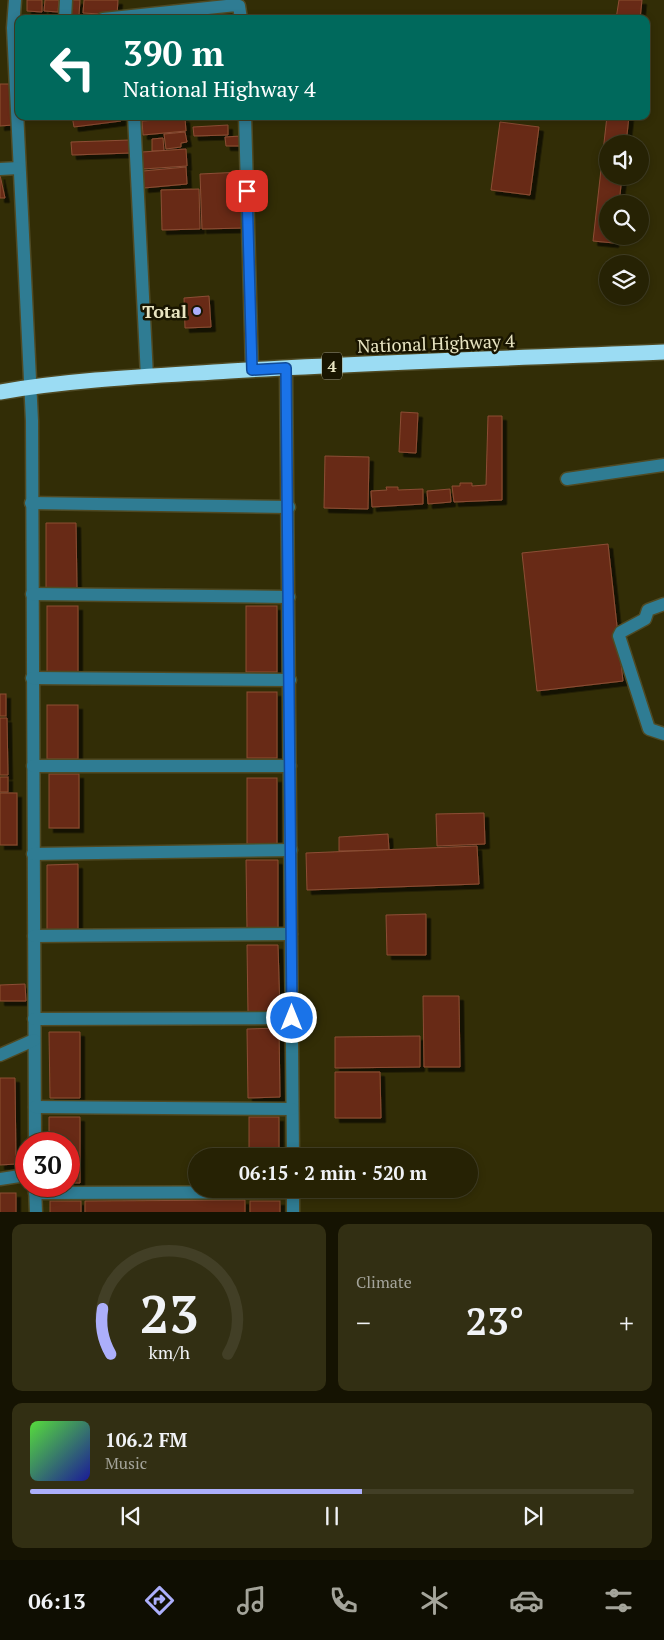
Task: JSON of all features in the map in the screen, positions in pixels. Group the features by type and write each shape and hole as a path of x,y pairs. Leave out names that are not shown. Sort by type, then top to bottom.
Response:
{"highway":[{"name":"National Highway 4","path":"0,392 29,387 147,376 286,368 664,352"}],"street":[{"path":"15,0 10,28 15,106"},
{"path":"65,15 66,0"},
{"path":"144,15 195,5 239,6 241,15"},
{"path":"16,120 32,421 35,1132"},
{"path":"134,120 147,376"},
{"path":"244,120 252,370"},
{"path":"0,169 19,168"},
{"path":"286,368 289,507 292,1148"},
{"path":"567,479 664,465"},
{"path":"31,503 289,507"},
{"path":"32,594 289,597"},
{"path":"664,604 648,610 644,620 621,632 619,636 649,729 664,734"},
{"path":"32,678 290,680"},
{"path":"33,766 290,766"},
{"path":"34,854 291,850"},
{"path":"34,936 291,934"},
{"path":"34,1019 292,1018"},
{"path":"0,1055 34,1040"},
{"path":"35,1107 292,1109"},
{"path":"0,1179 15,1177"},
{"path":"80,1190 188,1190"},
{"path":"36,1197 36,1212"},
{"path":"293,1198 293,1212"}],"building":[{"path":"27,0 42,0 42,12 27,11"},
{"path":"45,0 59,0 58,12 44,11"},
{"path":"68,0 80,0 79,15 68,15"},
{"path":"84,0 118,0 117,15 83,13"},
{"path":"619,0 642,0 640,15 617,15"},
{"path":"0,84 10,84 13,125 0,126"},
{"path":"73,120 121,120 121,121 74,127"},
{"path":"185,120 186,131 143,135 142,121"},
{"path":"607,120 629,120 627,135 605,135"},
{"path":"500,122 539,127 530,195 491,190"},
{"path":"228,125 228,135 194,136 193,127"},
{"path":"185,132 187,142 181,143 181,147 166,149 164,134"},
{"path":"241,136 242,146 226,146 225,137"},
{"path":"163,138 164,151 152,151 152,139"},
{"path":"130,140 131,153 72,155 71,142"},
{"path":"186,149 187,166 143,169 142,152"},
{"path":"186,167 187,184 144,188 143,171"},
{"path":"242,172 245,228 202,229 200,174"},
{"path":"0,175 5,198 0,198"},
{"path":"599,185 621,185 620,195 599,195 599,242 593,241"},
{"path":"199,189 200,229 162,230 161,190"},
{"path":"209,296 211,327 185,328 184,298"},
{"path":"401,412 418,413 416,453 399,452"},
{"path":"488,416 502,416 502,500 454,502 452,486 460,486 460,483 472,483 472,486 486,485"},
{"path":"325,456 369,457 368,509 324,508"},
{"path":"386,487 398,487 398,490 423,489 423,504 372,507 371,491 387,490"},
{"path":"450,489 451,502 428,504 427,491"},
{"path":"46,523 76,523 77,590 46,590"},
{"path":"608,544 623,681 537,691 522,553"},
{"path":"47,606 78,606 78,673 47,673"},
{"path":"246,606 277,606 277,672 246,672"},
{"path":"247,692 277,692 277,758 247,758"},
{"path":"0,694 6,694 6,716 0,716"},
{"path":"47,705 78,705 78,759 47,759"},
{"path":"0,718 7,718 8,775 0,775"},
{"path":"49,774 79,774 79,828 49,828"},
{"path":"0,777 8,777 8,792 0,792"},
{"path":"247,778 277,778 277,844 247,844"},
{"path":"0,793 17,793 17,845 0,845"},
{"path":"484,813 485,844 437,846 436,814"},
{"path":"388,834 389,850 339,851 339,837"},
{"path":"477,846 479,884 307,890 306,853"},
{"path":"246,860 278,860 278,929 247,929"},
{"path":"78,864 78,931 47,931 47,865"},
{"path":"426,914 426,955 387,955 386,915"},
{"path":"247,945 278,945 280,1013 248,1014"},
{"path":"25,984 26,1001 0,1001 0,985"},
{"path":"423,996 459,996 460,1067 424,1067"},
{"path":"279,1028 280,1097 248,1098 247,1029"},
{"path":"49,1032 80,1032 80,1098 50,1098"},
{"path":"420,1036 420,1067 335,1068 335,1037"},
{"path":"335,1072 380,1072 381,1118 335,1118"},
{"path":"0,1078 15,1078 15,1164 0,1165"},
{"path":"49,1117 80,1117 80,1132 49,1132"},
{"path":"249,1117 279,1117 279,1148 249,1148"},
{"path":"0,1193 15,1193 16,1212 0,1212"},
{"path":"245,1200 245,1212 85,1212 85,1201"},
{"path":"50,1201 81,1201 81,1212 50,1212"},
{"path":"250,1201 280,1201 280,1212 250,1212"}],"place":[{"name":"Total","path":"197,311"}],"route":[{"path":"247,191 252,370 286,368 289,507 292,1018"}]}
